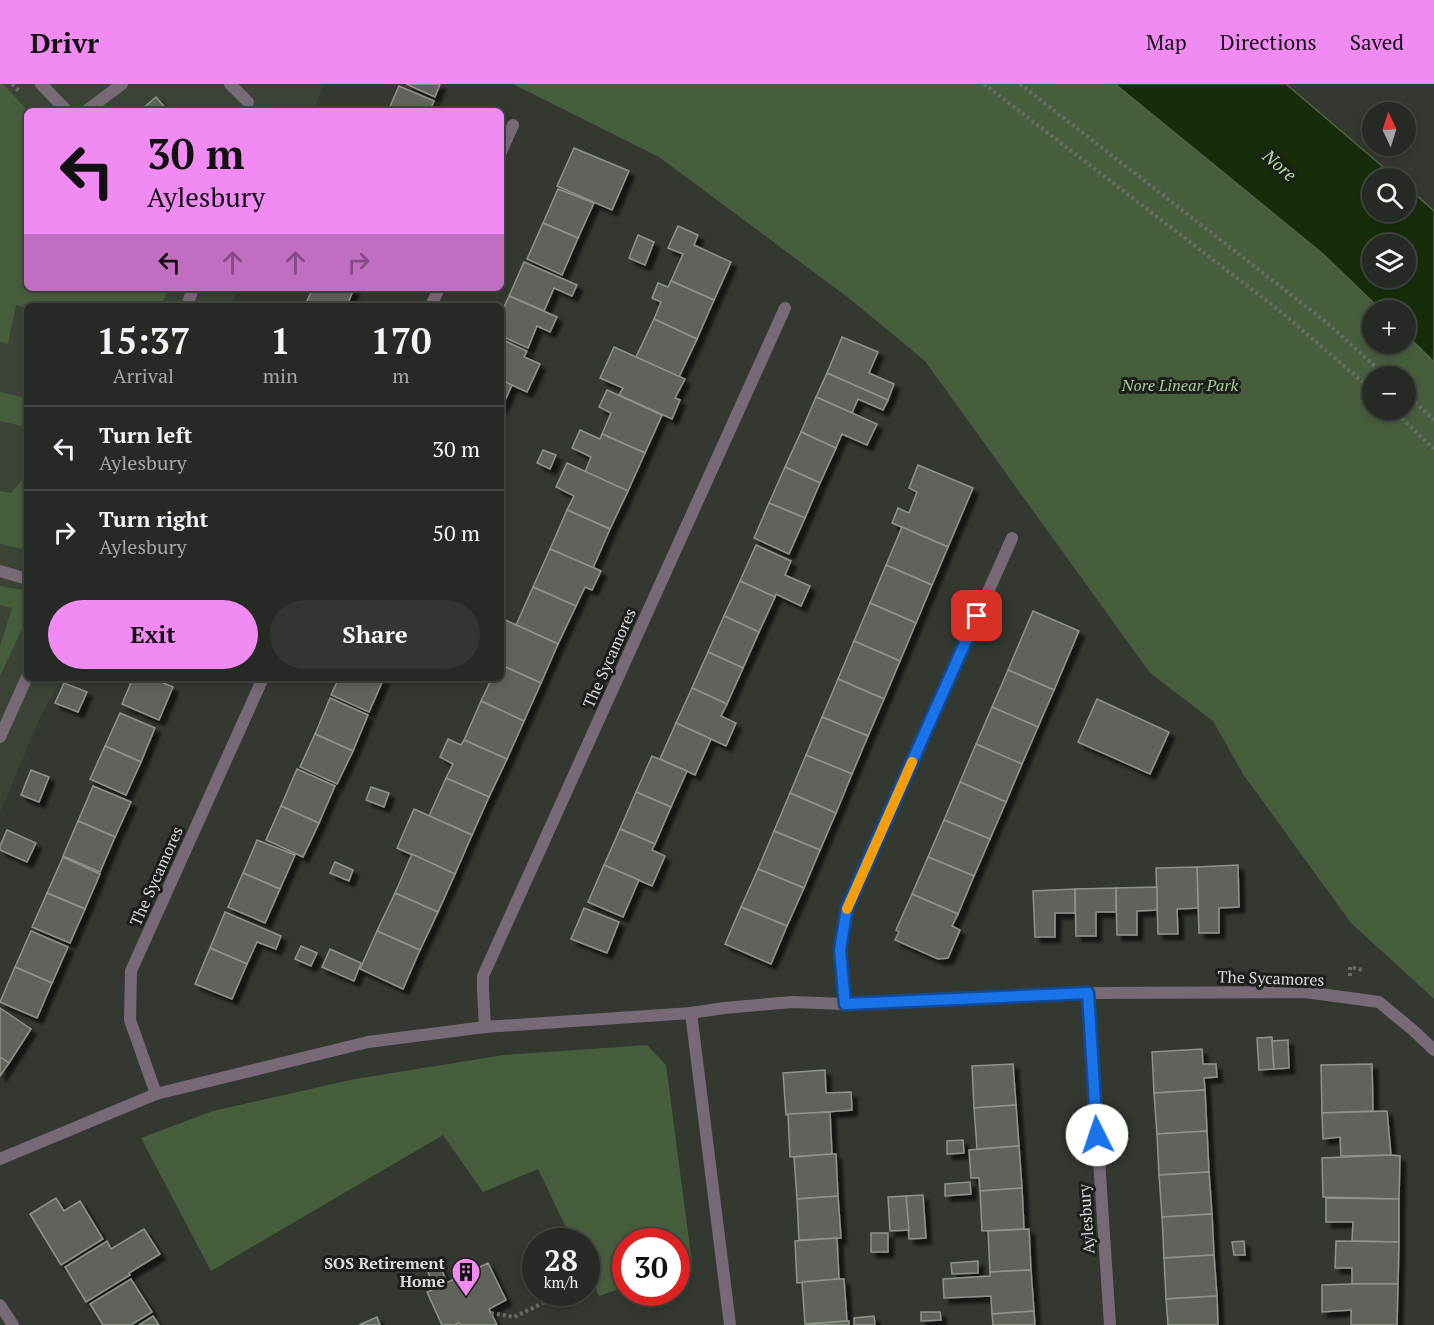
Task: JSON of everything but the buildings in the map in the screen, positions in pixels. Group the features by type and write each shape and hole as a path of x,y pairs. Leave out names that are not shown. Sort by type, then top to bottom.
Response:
{"street":[{"path":"90,108 122,84"},
{"path":"230,84 248,102"},
{"path":"44,85 64,108"},
{"path":"504,145 513,125"},
{"name":"The Sycamores","path":"485,1027 483,976 785,308"},
{"path":"845,1004 840,950 847,908 1012,538"},
{"path":"0,571 24,578"},
{"path":"0,737 25,681"},
{"name":"The Sycamores","path":"156,1094 129,1020 131,971 262,681"},
{"name":"The Sycamores","path":"1088,993 1305,992 1379,1002 1434,1050"},
{"path":"0,1159 156,1094 368,1042 485,1027 691,1013 792,1002 845,1004 1088,993"},
{"name":"Aylesbury","path":"1088,993 1110,1325"},
{"path":"691,1013 730,1325"},
{"path":"0,1305 13,1325"}],"path":[{"path":"984,84 1280,311 1362,381"},
{"path":"1020,84 1326,322 1375,366"},
{"path":"1416,403 1434,420"},
{"path":"1404,420 1434,448"},
{"path":"491,1313 514,1317 537,1306"}],"shaded area":[{"path":"0,84 325,84 314,108 24,108 24,291 238,291 232,303 24,303 24,681 60,681 40,718 0,813"}],"green space":[{"path":"0,84 3,84 25,108 24,291 167,291 163,303 24,303 24,307 16,305 8,344 0,342"},
{"name":"Nore Linear Park","path":"513,84 1115,84 1323,254 1371,300 1362,300 1362,354 1416,354 1416,344 1434,362 1434,999 1351,923 1243,774 1213,721 1150,673 925,361 850,299 659,157"},
{"path":"0,392 24,397 24,428 0,421"},
{"path":"24,478 24,549 0,544 0,491 11,493"},
{"path":"0,586 24,590 24,624 0,676 0,646 12,608 0,605"},
{"path":"647,1045 666,1065 687,1228 612,1228 612,1292 600,1296 600,1228 566,1228 538,1169 483,1192 443,1135 211,1271 141,1138 213,1111 355,1079 504,1055"}],"water":[{"name":"Nore","path":"1115,84 1286,84 1362,149 1362,156 1370,156 1384,168 1362,168 1362,222 1416,222 1416,195 1434,211 1434,362 1416,344 1416,300 1371,300 1323,254"}],"slow traffic":[{"path":"847,909 912,762"}],"place":[{"name":"SOS Retirement Home","path":"466,1298"}],"route":[{"path":"977,616 847,908 840,950 845,1004 1088,993 1097,1135"}]}
